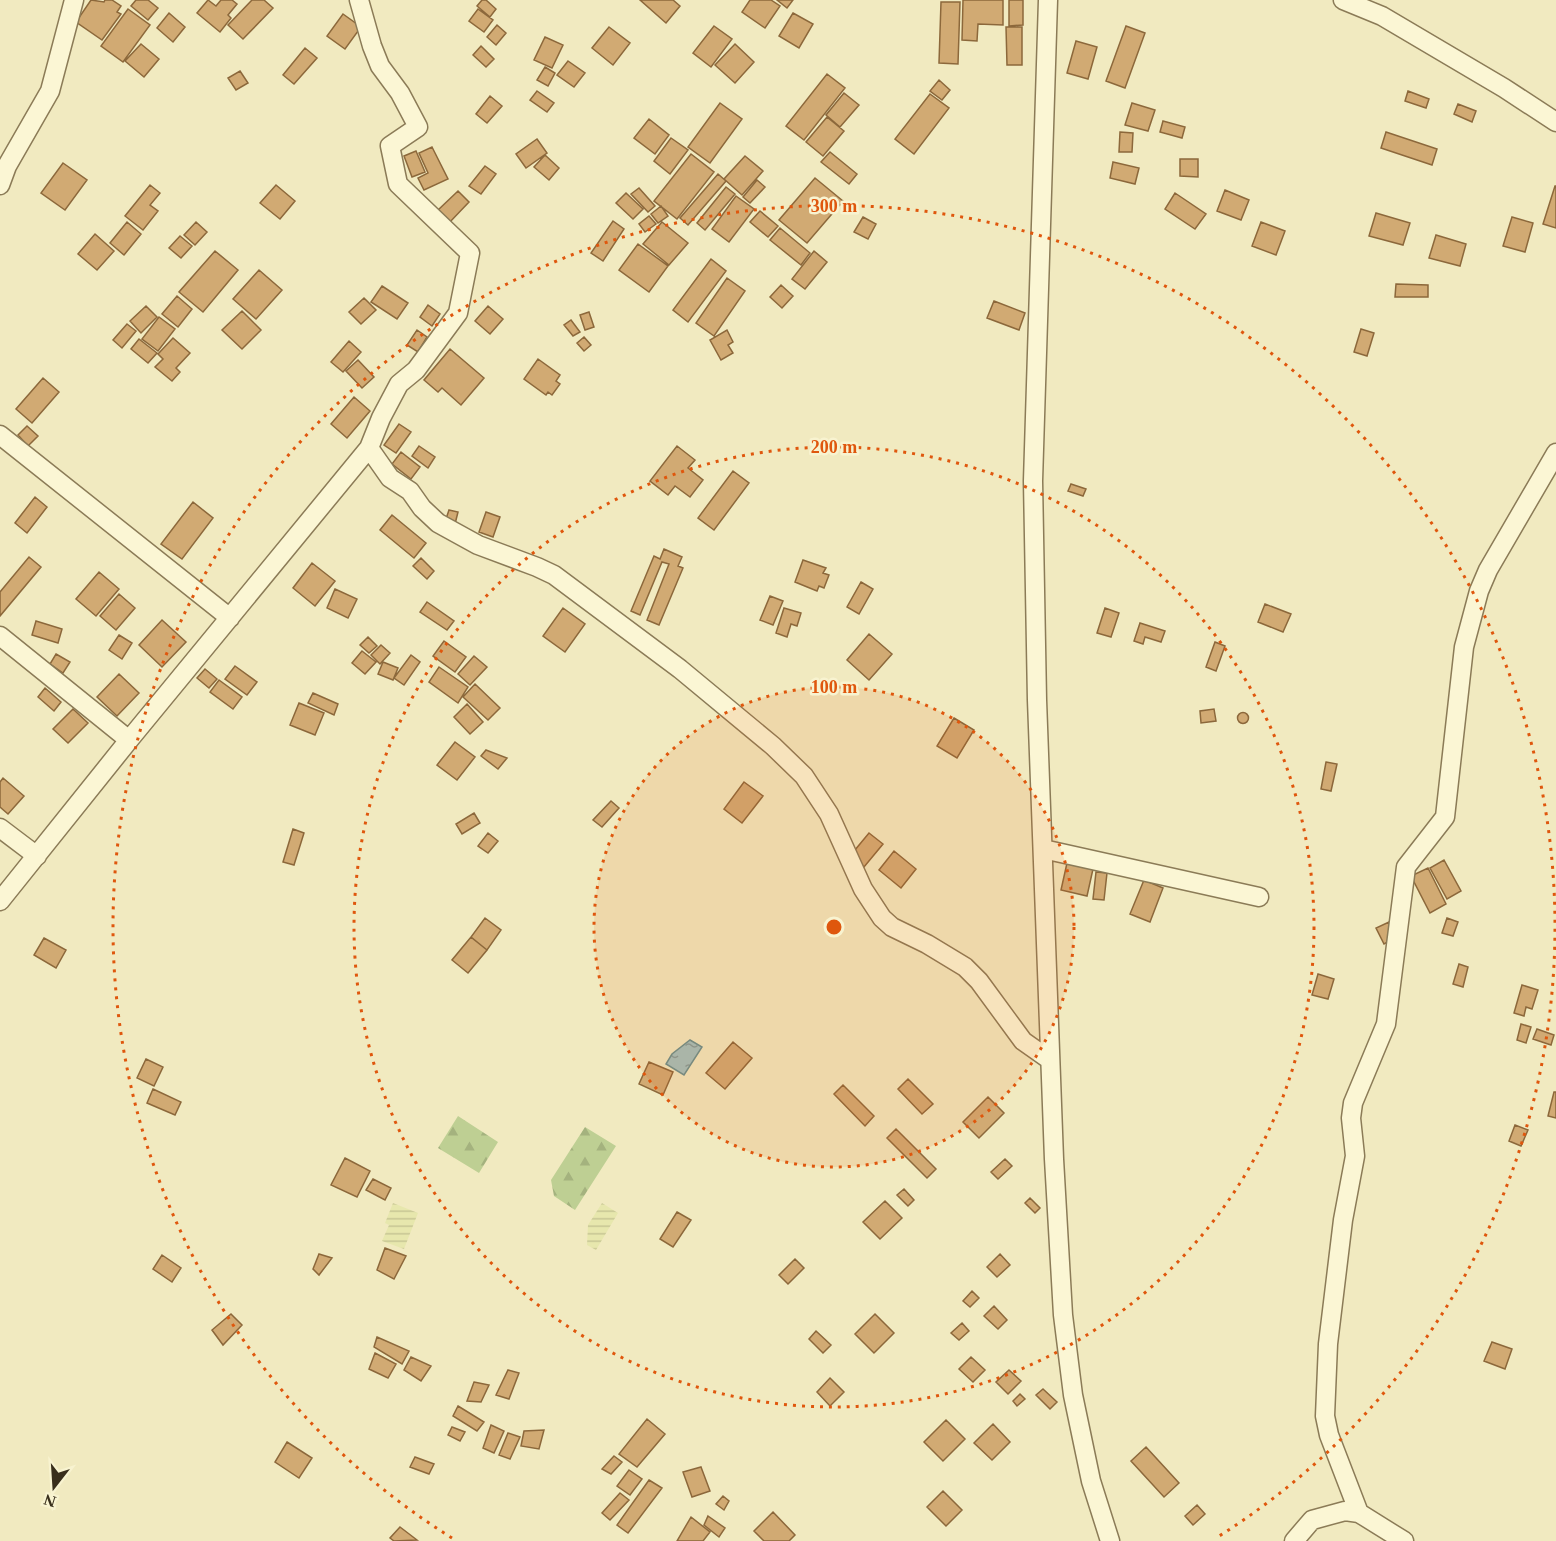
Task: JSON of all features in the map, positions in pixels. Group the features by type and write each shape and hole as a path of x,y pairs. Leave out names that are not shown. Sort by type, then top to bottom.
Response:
{"street":[{"path":"0,185 7,166 50,91 74,0"},
{"path":"0,901 369,448 381,418 399,384 416,370 458,313 470,253 398,184 390,146 418,127 400,93 380,66 359,0"},
{"path":"1048,0 1033,481 1037,700 1050,1060 1062,1304 1071,1384 1090,1481 1110,1541"},
{"path":"1343,0 1382,16 1504,88 1556,122"},
{"path":"0,435 230,618"},
{"path":"369,448 390,478 410,491 422,508 438,523 478,545 554,575 680,669 773,746 804,776 829,814 863,889 882,918 892,927 927,944 965,967 979,981 1023,1041 1050,1060"},
{"path":"1359,1513 1329,1435 1325,1416 1328,1344 1343,1220 1355,1156 1351,1118 1353,1103 1386,1024 1406,867 1445,817 1464,647 1479,591 1488,570 1556,453"},
{"path":"0,636 129,740"},
{"path":"0,828 37,855"},
{"path":"1042,849 1259,897"},
{"path":"1294,1541 1312,1520 1345,1511 1359,1513 1404,1541"}],"green space":[{"path":"458,1116 498,1142 479,1173 438,1148"},
{"path":"585,1127 616,1146 575,1210 554,1196 551,1180"},
{"path":"393,1203 418,1213 404,1249 382,1241 389,1225 385,1223"},
{"path":"602,1203 618,1213 596,1250 587,1245 588,1225"}],"water":[{"path":"690,1040 702,1047 684,1075 666,1064 672,1054"}],"building":[{"path":"91,0 104,2 112,0 121,6 117,12 121,14 102,40 76,22"},
{"path":"136,0 148,0 158,8 148,20 131,6"},
{"path":"208,0 216,6 221,0 232,0 237,4 228,15 231,18 220,32 197,13"},
{"path":"252,0 264,0 273,8 243,39 228,25"},
{"path":"482,0 486,0 496,9 490,17 477,6"},
{"path":"640,0 673,0 680,6 666,23"},
{"path":"750,0 771,0 780,6 765,28 742,12"},
{"path":"777,0 793,0 787,8"},
{"path":"963,0 1003,0 1003,25 978,24 977,41 962,40"},
{"path":"1009,0 1023,0 1023,25 1009,26"},
{"path":"941,2 960,2 958,64 939,63"},
{"path":"128,9 150,25 123,62 101,46"},
{"path":"478,9 493,20 484,32 469,21"},
{"path":"169,13 185,27 173,42 157,28"},
{"path":"793,13 813,24 799,48 779,36"},
{"path":"343,14 361,27 345,49 327,36"},
{"path":"497,25 506,33 496,45 487,37"},
{"path":"714,26 732,39 711,67 693,53"},
{"path":"1126,26 1145,33 1125,88 1106,81"},
{"path":"609,27 630,43 613,65 592,48"},
{"path":"1006,27 1022,27 1022,65 1007,65"},
{"path":"545,37 563,45 552,68 534,60"},
{"path":"1076,41 1097,47 1088,79 1067,73"},
{"path":"141,44 159,59 144,77 125,61"},
{"path":"735,44 754,62 735,83 715,65"},
{"path":"481,46 494,59 486,67 473,55"},
{"path":"305,48 317,58 294,84 283,75"},
{"path":"568,61 585,73 574,87 557,75"},
{"path":"545,67 555,73 548,86 537,80"},
{"path":"240,71 248,83 236,90 228,78"},
{"path":"827,74 845,88 804,140 786,126"},
{"path":"939,80 950,90 942,100 930,91"},
{"path":"537,91 554,103 547,112 530,100"},
{"path":"1408,91 1429,99 1426,108 1405,101"},
{"path":"844,93 859,105 840,127 826,115"},
{"path":"930,94 949,108 914,154 895,139"},
{"path":"490,96 502,106 487,123 476,114"},
{"path":"720,103 742,119 710,163 688,147"},
{"path":"1132,103 1155,110 1148,131 1125,125"},
{"path":"1458,104 1476,111 1472,122 1454,114"},
{"path":"827,117 844,131 823,156 806,142"},
{"path":"649,119 669,135 655,154 634,138"},
{"path":"1163,121 1185,127 1182,138 1160,132"},
{"path":"1120,132 1133,133 1132,152 1119,152"},
{"path":"1386,132 1437,149 1432,165 1381,148"},
{"path":"671,138 688,150 670,174 654,161"},
{"path":"537,139 547,153 526,168 516,154"},
{"path":"432,147 448,179 424,190 418,178 428,173 419,153"},
{"path":"416,151 425,172 412,177 404,156"},
{"path":"830,152 857,174 849,184 821,162"},
{"path":"691,154 714,172 677,219 654,201"},
{"path":"545,155 559,168 549,180 534,167"},
{"path":"745,156 763,171 742,195 724,179"},
{"path":"1180,159 1198,159 1198,177 1180,176"},
{"path":"1113,162 1139,168 1135,184 1110,178"},
{"path":"63,163 87,180 65,210 41,193"},
{"path":"485,166 496,174 481,194 469,186"},
{"path":"718,174 726,181 688,225 680,218"},
{"path":"815,178 843,201 807,243 779,220"},
{"path":"757,180 765,187 750,203 743,197"},
{"path":"150,185 160,193 150,205 158,211 143,230 125,216"},
{"path":"276,185 295,201 280,219 260,203"},
{"path":"1556,186 1556,228 1543,224"},
{"path":"726,187 735,194 705,230 697,223"},
{"path":"639,188 655,206 648,212 631,194"},
{"path":"1225,190 1249,200 1241,220 1217,211"},
{"path":"458,191 469,202 449,223 437,211"},
{"path":"626,193 643,209 633,219 616,203"},
{"path":"1175,193 1206,214 1195,229 1165,209"},
{"path":"736,196 754,209 729,242 712,229"},
{"path":"661,206 668,216 658,223 651,214"},
{"path":"760,211 778,226 768,237 750,222"},
{"path":"1376,213 1410,223 1403,245 1369,236"},
{"path":"649,216 656,224 645,232 639,224"},
{"path":"863,217 876,224 868,239 854,232"},
{"path":"1512,217 1533,223 1525,252 1503,246"},
{"path":"613,221 624,229 603,261 591,253"},
{"path":"127,222 141,234 124,255 110,243"},
{"path":"196,222 207,232 195,245 184,235"},
{"path":"662,222 688,243 669,265 643,244"},
{"path":"1261,222 1285,231 1276,255 1252,246"},
{"path":"780,228 810,253 801,265 770,240"},
{"path":"95,234 114,251 97,270 78,254"},
{"path":"1436,235 1466,244 1460,266 1429,258"},
{"path":"180,236 192,246 181,258 169,248"},
{"path":"638,244 668,266 649,292 619,270"},
{"path":"215,251 238,270 203,312 179,292"},
{"path":"814,251 827,262 805,289 792,279"},
{"path":"711,259 726,271 688,322 673,310"},
{"path":"259,270 282,290 256,319 233,299"},
{"path":"727,278 745,291 714,336 696,323"},
{"path":"1396,284 1428,285 1428,297 1395,297"},
{"path":"781,285 793,296 782,308 770,297"},
{"path":"382,286 408,303 397,319 371,302"},
{"path":"177,296 192,309 178,327 162,314"},
{"path":"364,298 376,310 361,324 349,312"},
{"path":"994,301 1025,313 1019,330 987,318"},
{"path":"428,305 440,314 432,326 420,317"},
{"path":"146,306 157,317 141,333 130,321"},
{"path":"488,306 503,319 490,334 475,321"},
{"path":"242,311 261,330 242,349 222,330"},
{"path":"589,312 594,327 585,330 580,315"},
{"path":"159,317 175,329 158,351 142,339"},
{"path":"571,320 580,332 573,336 564,325"},
{"path":"127,324 136,331 122,348 113,340"},
{"path":"1361,329 1374,333 1367,356 1354,352"},
{"path":"417,330 427,337 418,352 407,345"},
{"path":"727,330 733,342 728,345 733,353 721,360 710,340"},
{"path":"584,337 591,345 584,351 577,343"},
{"path":"173,338 190,353 176,368 180,372 172,381 155,367 163,359 158,354"},
{"path":"139,339 157,353 148,363 131,349"},
{"path":"349,341 361,352 343,372 331,362"},
{"path":"450,349 484,378 461,405 442,388 438,392 424,380"},
{"path":"538,359 560,375 556,381 560,384 552,395 548,392 546,395 524,379"},
{"path":"358,360 374,377 362,388 346,371"},
{"path":"43,378 59,392 32,423 16,409"},
{"path":"354,397 370,411 347,438 331,424"},
{"path":"399,424 411,432 396,453 384,445"},
{"path":"27,426 38,436 28,446 18,435"},
{"path":"419,446 435,457 428,468 412,456"},
{"path":"677,446 695,460 688,468 703,480 690,497 675,486 668,495 650,481"},
{"path":"401,452 420,467 411,479 392,464"},
{"path":"733,471 749,483 714,530 698,518"},
{"path":"1071,484 1086,489 1083,496 1068,491"},
{"path":"35,497 47,507 27,533 15,523"},
{"path":"193,502 213,518 182,559 161,544"},
{"path":"449,510 458,512 454,528 444,525"},
{"path":"486,512 500,517 493,537 479,532"},
{"path":"392,515 426,543 414,558 380,530"},
{"path":"664,549 682,557 678,566 683,568 659,625 647,620 669,564 662,562 640,615 631,611 654,556 660,559"},
{"path":"29,557 41,567 0,616 0,592"},
{"path":"421,558 434,571 427,579 413,566"},
{"path":"803,560 826,568 823,573 829,575 824,588 819,586 817,591 795,582"},
{"path":"312,563 335,581 315,606 293,588"},
{"path":"99,572 119,589 96,616 76,599"},
{"path":"861,582 873,589 859,614 847,607"},
{"path":"335,589 357,599 348,618 327,608"},
{"path":"119,594 135,608 116,630 100,616"},
{"path":"770,596 783,601 773,625 760,620"},
{"path":"427,602 454,621 447,630 420,612"},
{"path":"1265,604 1291,614 1283,632 1258,622"},
{"path":"563,608 585,624 565,652 543,636"},
{"path":"784,608 801,613 797,626 791,624 787,637 776,633"},
{"path":"1105,608 1119,613 1111,637 1097,633"},
{"path":"162,620 186,642 162,667 139,645"},
{"path":"36,621 62,629 58,643 32,635"},
{"path":"1140,623 1165,631 1161,642 1145,637 1143,644 1134,641"},
{"path":"869,634 892,654 869,680 847,660"},
{"path":"119,635 132,643 122,659 109,650"},
{"path":"368,637 377,646 369,653 360,645"},
{"path":"444,641 466,657 455,672 433,656"},
{"path":"1215,642 1225,646 1216,671 1206,667"},
{"path":"381,645 390,653 380,664 371,655"},
{"path":"362,651 376,662 365,674 352,663"},
{"path":"56,654 70,662 63,673 50,664"},
{"path":"411,655 420,662 404,685 394,678"},
{"path":"474,656 487,667 470,685 458,674"},
{"path":"383,662 398,668 393,680 378,674"},
{"path":"235,666 257,682 247,695 225,679"},
{"path":"439,667 468,687 458,703 429,682"},
{"path":"205,669 217,679 209,688 197,678"},
{"path":"119,674 139,693 117,716 97,697"},
{"path":"219,680 242,697 233,709 210,692"},
{"path":"475,684 500,708 488,720 463,697"},
{"path":"45,688 61,702 54,711 38,697"},
{"path":"313,693 338,704 334,715 308,703"},
{"path":"299,703 324,713 315,735 290,725"},
{"path":"467,704 483,722 470,734 454,717"},
{"path":"73,709 88,723 68,743 53,729"},
{"path":"1214,709 1216,721 1201,723 1200,711"},
{"path":"1243,713 1247,714 1247,722 1243,723 1239,722 1238,718 1239,714"},
{"path":"954,718 974,730 957,758 937,746"},
{"path":"455,742 475,757 457,780 437,765"},
{"path":"486,750 507,758 498,769 481,756"},
{"path":"1326,762 1337,764 1331,791 1321,789"},
{"path":"3,778 24,796 8,814 0,807 0,782"},
{"path":"744,782 763,796 742,823 724,809"},
{"path":"611,801 619,808 602,827 593,820"},
{"path":"474,813 480,823 462,834 456,824"},
{"path":"293,829 304,833 294,865 283,862"},
{"path":"488,833 498,841 488,853 478,846"},
{"path":"869,833 883,844 864,867 850,856"},
{"path":"894,851 916,869 901,888 879,870"},
{"path":"1444,860 1461,891 1447,899 1430,868"},
{"path":"1067,863 1093,869 1087,896 1061,890"},
{"path":"1428,868 1446,904 1430,913 1411,876"},
{"path":"1096,872 1107,873 1104,900 1093,899"},
{"path":"1144,880 1163,888 1150,922 1130,914"},
{"path":"485,918 501,930 487,950 471,937"},
{"path":"1447,918 1458,922 1453,936 1442,933"},
{"path":"1389,922 1397,937 1384,944 1376,928"},
{"path":"471,937 487,950 468,973 452,960"},
{"path":"44,938 66,950 56,968 34,955"},
{"path":"1459,964 1468,967 1463,987 1453,984"},
{"path":"1318,974 1334,979 1328,999 1312,995"},
{"path":"1522,985 1538,990 1532,1009 1526,1007 1524,1016 1514,1013"},
{"path":"1521,1024 1531,1027 1526,1043 1517,1040"},
{"path":"1537,1029 1554,1035 1551,1045 1533,1039"},
{"path":"733,1042 752,1058 725,1089 706,1073"},
{"path":"146,1059 163,1067 154,1086 137,1078"},
{"path":"649,1062 673,1072 663,1095 639,1084"},
{"path":"908,1079 933,1104 922,1114 898,1089"},
{"path":"843,1085 874,1116 865,1126 834,1094"},
{"path":"153,1089 181,1102 175,1115 147,1103"},
{"path":"1554,1092 1556,1092 1556,1118 1548,1116"},
{"path":"988,1097 1004,1113 979,1138 963,1122"},
{"path":"1515,1125 1528,1130 1521,1146 1509,1141"},
{"path":"896,1129 936,1169 927,1178 887,1138"},
{"path":"345,1158 370,1171 357,1197 331,1185"},
{"path":"1005,1159 1012,1166 998,1179 991,1172"},
{"path":"373,1179 391,1188 385,1200 366,1190"},
{"path":"904,1189 914,1200 908,1206 897,1195"},
{"path":"1030,1198 1040,1208 1035,1213 1025,1203"},
{"path":"885,1201 902,1218 880,1239 863,1222"},
{"path":"677,1212 691,1220 673,1247 660,1239"},
{"path":"385,1248 406,1256 394,1279 377,1270"},
{"path":"319,1254 332,1258 319,1275 313,1269"},
{"path":"1000,1254 1010,1265 997,1277 987,1267"},
{"path":"162,1255 181,1268 172,1282 153,1269"},
{"path":"795,1259 804,1268 788,1284 779,1275"},
{"path":"972,1291 979,1298 970,1307 963,1301"},
{"path":"994,1306 1007,1320 998,1329 984,1316"},
{"path":"231,1314 242,1325 223,1345 212,1330"},
{"path":"875,1314 894,1333 874,1353 855,1334"},
{"path":"962,1323 969,1331 959,1340 951,1333"},
{"path":"816,1331 831,1345 823,1353 809,1339"},
{"path":"377,1337 409,1351 402,1364 374,1347"},
{"path":"1492,1342 1512,1349 1505,1369 1484,1361"},
{"path":"375,1353 396,1364 388,1378 369,1369"},
{"path":"411,1357 431,1366 421,1381 404,1370"},
{"path":"971,1357 985,1370 973,1382 959,1369"},
{"path":"508,1370 519,1373 509,1399 496,1395"},
{"path":"1009,1370 1021,1381 1008,1394 996,1382"},
{"path":"830,1378 844,1392 830,1406 817,1392"},
{"path":"474,1382 489,1385 481,1402 467,1401"},
{"path":"1043,1389 1057,1402 1050,1409 1036,1395"},
{"path":"1020,1394 1025,1399 1017,1406 1013,1401"},
{"path":"458,1406 484,1422 477,1431 453,1416"},
{"path":"647,1419 665,1434 637,1467 619,1454"},
{"path":"946,1420 965,1439 943,1461 924,1442"},
{"path":"993,1424 1010,1442 992,1460 974,1443"},
{"path":"491,1425 504,1431 494,1453 483,1448"},
{"path":"452,1427 465,1432 460,1441 448,1435"},
{"path":"544,1430 539,1449 521,1446 524,1431"},
{"path":"508,1433 520,1437 510,1459 499,1455"},
{"path":"287,1442 312,1458 299,1478 275,1462"},
{"path":"1146,1447 1179,1483 1164,1497 1131,1461"},
{"path":"614,1456 622,1462 611,1474 602,1469"},
{"path":"415,1457 434,1464 429,1474 410,1467"},
{"path":"701,1467 710,1491 692,1497 683,1472"},
{"path":"629,1470 642,1479 630,1495 617,1486"},
{"path":"649,1480 662,1488 628,1533 617,1525"},
{"path":"943,1491 962,1510 946,1526 927,1507"},
{"path":"620,1493 629,1500 610,1520 602,1513"},
{"path":"723,1496 729,1501 724,1510 716,1504"},
{"path":"1197,1505 1205,1514 1193,1525 1185,1516"},
{"path":"773,1512 795,1535 789,1541 764,1541 754,1531"},
{"path":"708,1516 725,1528 719,1537 704,1525"},
{"path":"691,1517 710,1532 703,1541 677,1541"},
{"path":"400,1527 417,1540 394,1541 390,1538"}]}
